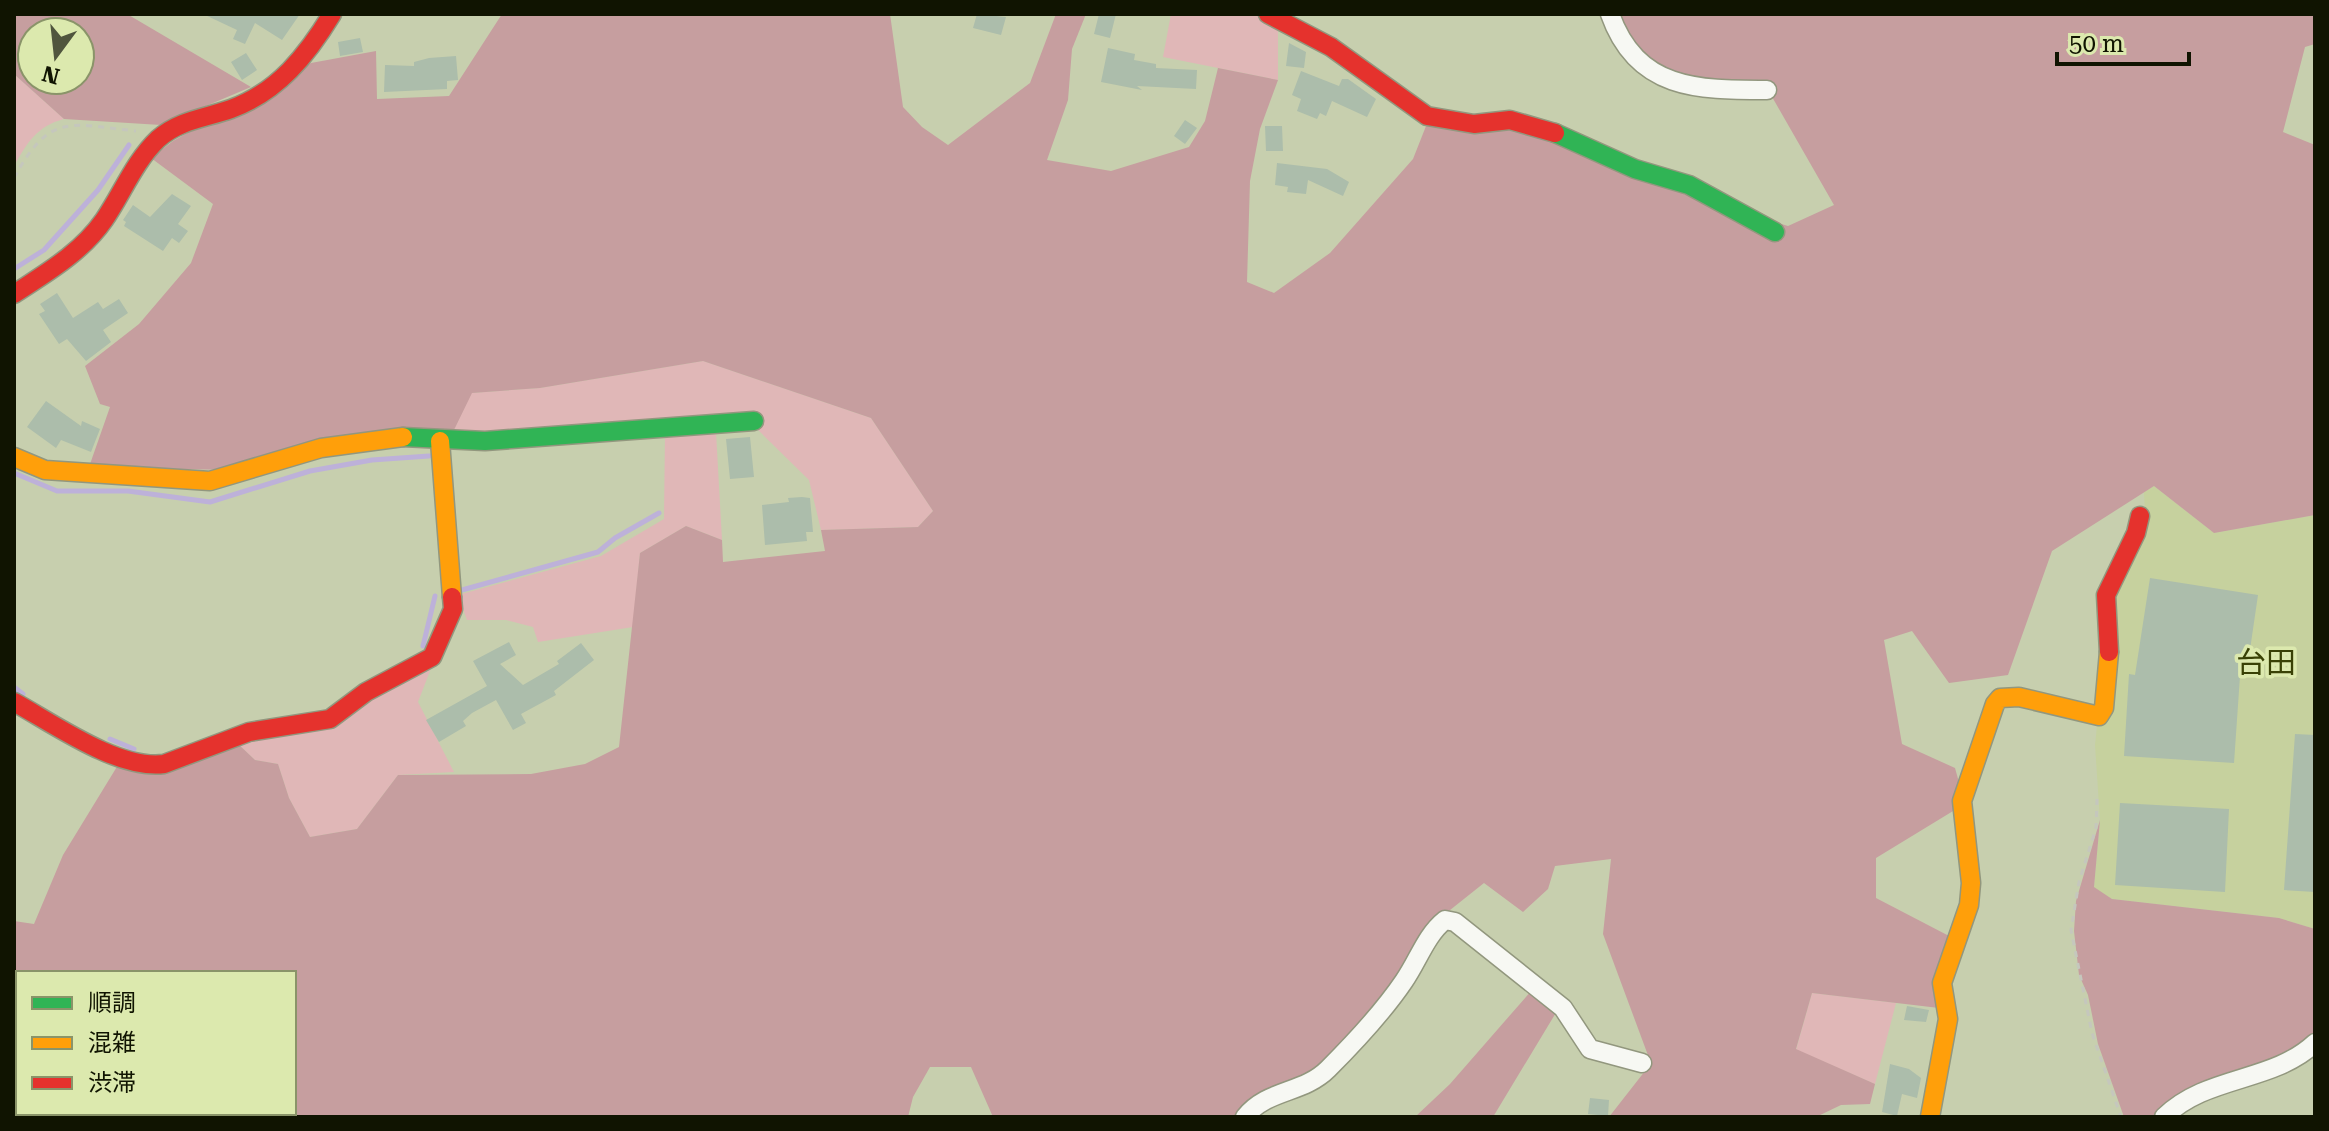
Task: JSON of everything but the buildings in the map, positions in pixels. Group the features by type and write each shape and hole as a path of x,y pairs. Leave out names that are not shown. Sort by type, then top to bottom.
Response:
{"street":[{"path":"14,294 77,253 103,222 143,156 174,128 238,106 286,76 297,68 332,14"},
{"path":"1268,14 1331,47 1427,116 1474,124 1510,120 1551,131 1635,169 1689,185 1775,232"},
{"path":"1610,14 1625,49 1650,72 1700,90 1767,90"},
{"path":"14,457 45,470 210,481 321,448 408,436 440,441 485,441 754,421"},
{"path":"14,702 91,744 149,766 164,764 249,732 315,724 330,719 366,692 432,657 453,609 440,441"},
{"path":"1930,1117 1948,1019 1942,983 1969,905 1971,883 1962,801 1995,704 2000,698 2019,697 2099,716 2107,700 2109,681 2106,595 2136,533 2140,516"},
{"path":"1245,1117 1268,1096 1303,1088 1326,1072 1404,982 1437,927 1445,920 1455,922 1563,1008 1590,1049 1642,1063"},
{"path":"2164,1117 2207,1087 2298,1058 2315,1043"}],"path":[{"path":"14,178 43,135 59,127 84,125 164,137"},
{"path":"2097,799 2096,828 2079,882 2071,930 2092,1033 2121,1117"}],"shaded area":[{"path":"14,14 127,14 251,87 161,125 64,119 38,96 96,96 96,16 16,16 16,76"},
{"path":"502,14 890,14 903,107 922,127 948,145 1030,83 1056,14 1086,14 1072,49 1068,100 1047,160 1111,171 1189,147 1205,121 1218,68 1278,80 1260,129 1250,181 1247,282 1274,293 1330,253 1413,159 1428,121 1526,131 1689,196 1788,226 1834,205 1771,95 1696,83 1660,70 1631,48 1614,14 2315,14 2315,44 2305,47 2283,132 2315,145 2315,515 2214,533 2154,486 2052,551 2008,675 1949,683 1912,631 1884,640 1902,744 1955,768 1960,786 1958,808 1876,858 1876,898 1951,937 1939,1008 1812,993 1796,1049 1875,1084 1870,1104 1841,1105 1816,1117 1609,1117 1645,1071 1649,1058 1603,934 1611,859 1555,866 1548,889 1523,912 1484,883 1435,922 1397,986 1322,1068 1242,1117 993,1117 971,1067 930,1067 913,1097 908,1117 14,1117 14,921 34,924 63,855 118,765 235,741 255,760 278,764 289,798 310,837 357,829 398,775 531,774 585,764 619,747 640,553 686,526 722,540 723,562 825,551 821,530 918,527 933,511 871,418 703,361 540,388 472,393 452,434 228,470 89,467 110,407 100,404 85,366 139,324 191,263 213,204 151,158 173,141 311,63 376,51 377,99 449,96"},
{"path":"1171,14 1254,14 1278,25 1278,80 1163,57"},
{"path":"14,74 16,96 38,96 64,119 34,136 14,166"},
{"path":"703,361 871,418 933,511 918,527 821,530 809,480 757,429 452,434 471,393 540,388"},
{"path":"716,432 722,540 686,526 640,553 633,627 538,642 533,627 506,620 467,620 458,595 601,556 664,519 665,434"},
{"path":"2154,486 2214,533 2315,515 2315,929 2279,918 2112,899 2094,888 2100,820 2095,745 2111,595 2145,512 2144,492"},
{"path":"435,658 418,702 454,772 398,775 357,829 310,837 289,798 278,764 255,760 235,741 306,731"},
{"path":"2100,820 2094,887 2112,899 2279,918 2315,929 2315,1038 2158,1117 2124,1117 2098,1044 2088,995 2079,975 2074,931 2076,901"},
{"path":"1532,990 1557,1011 1493,1117 1415,1117 1450,1084"},
{"path":"1812,993 1896,1003 1875,1084 1796,1050"}],"waterway":[{"path":"14,269 44,250 98,190 129,145"},
{"path":"14,473 57,491 128,491 210,502 310,471 372,460 429,456"},
{"path":"462,590 598,552 615,538 659,513"},
{"path":"423,646 435,596"},
{"path":"14,687 23,694"},
{"path":"110,739 134,749"}],"traffic: fast":[{"path":"1555,133 1635,169 1689,185 1775,232"},
{"path":"403,437 485,441 754,421"}],"traffic: slow":[{"path":"14,457 45,470 210,481 321,448 403,437"},
{"path":"440,441 452,597"},
{"path":"1930,1117 1948,1019 1942,983 1969,905 1971,883 1962,801 1995,704 2000,698 2019,697 2099,716 2104,708 2109,652"}],"traffic: jam":[{"path":"14,294 85,243 158,139 184,124 231,109 263,93 301,58 332,14"},
{"path":"1268,14 1331,47 1427,116 1474,124 1510,120 1555,133"},
{"path":"2109,652 2106,595 2136,533 2140,516"},
{"path":"14,702 107,753 146,764 164,764 249,732 330,719 366,692 432,657 453,609 452,597"}],"district":[{"name":"台田","path":"2266,662"}]}
